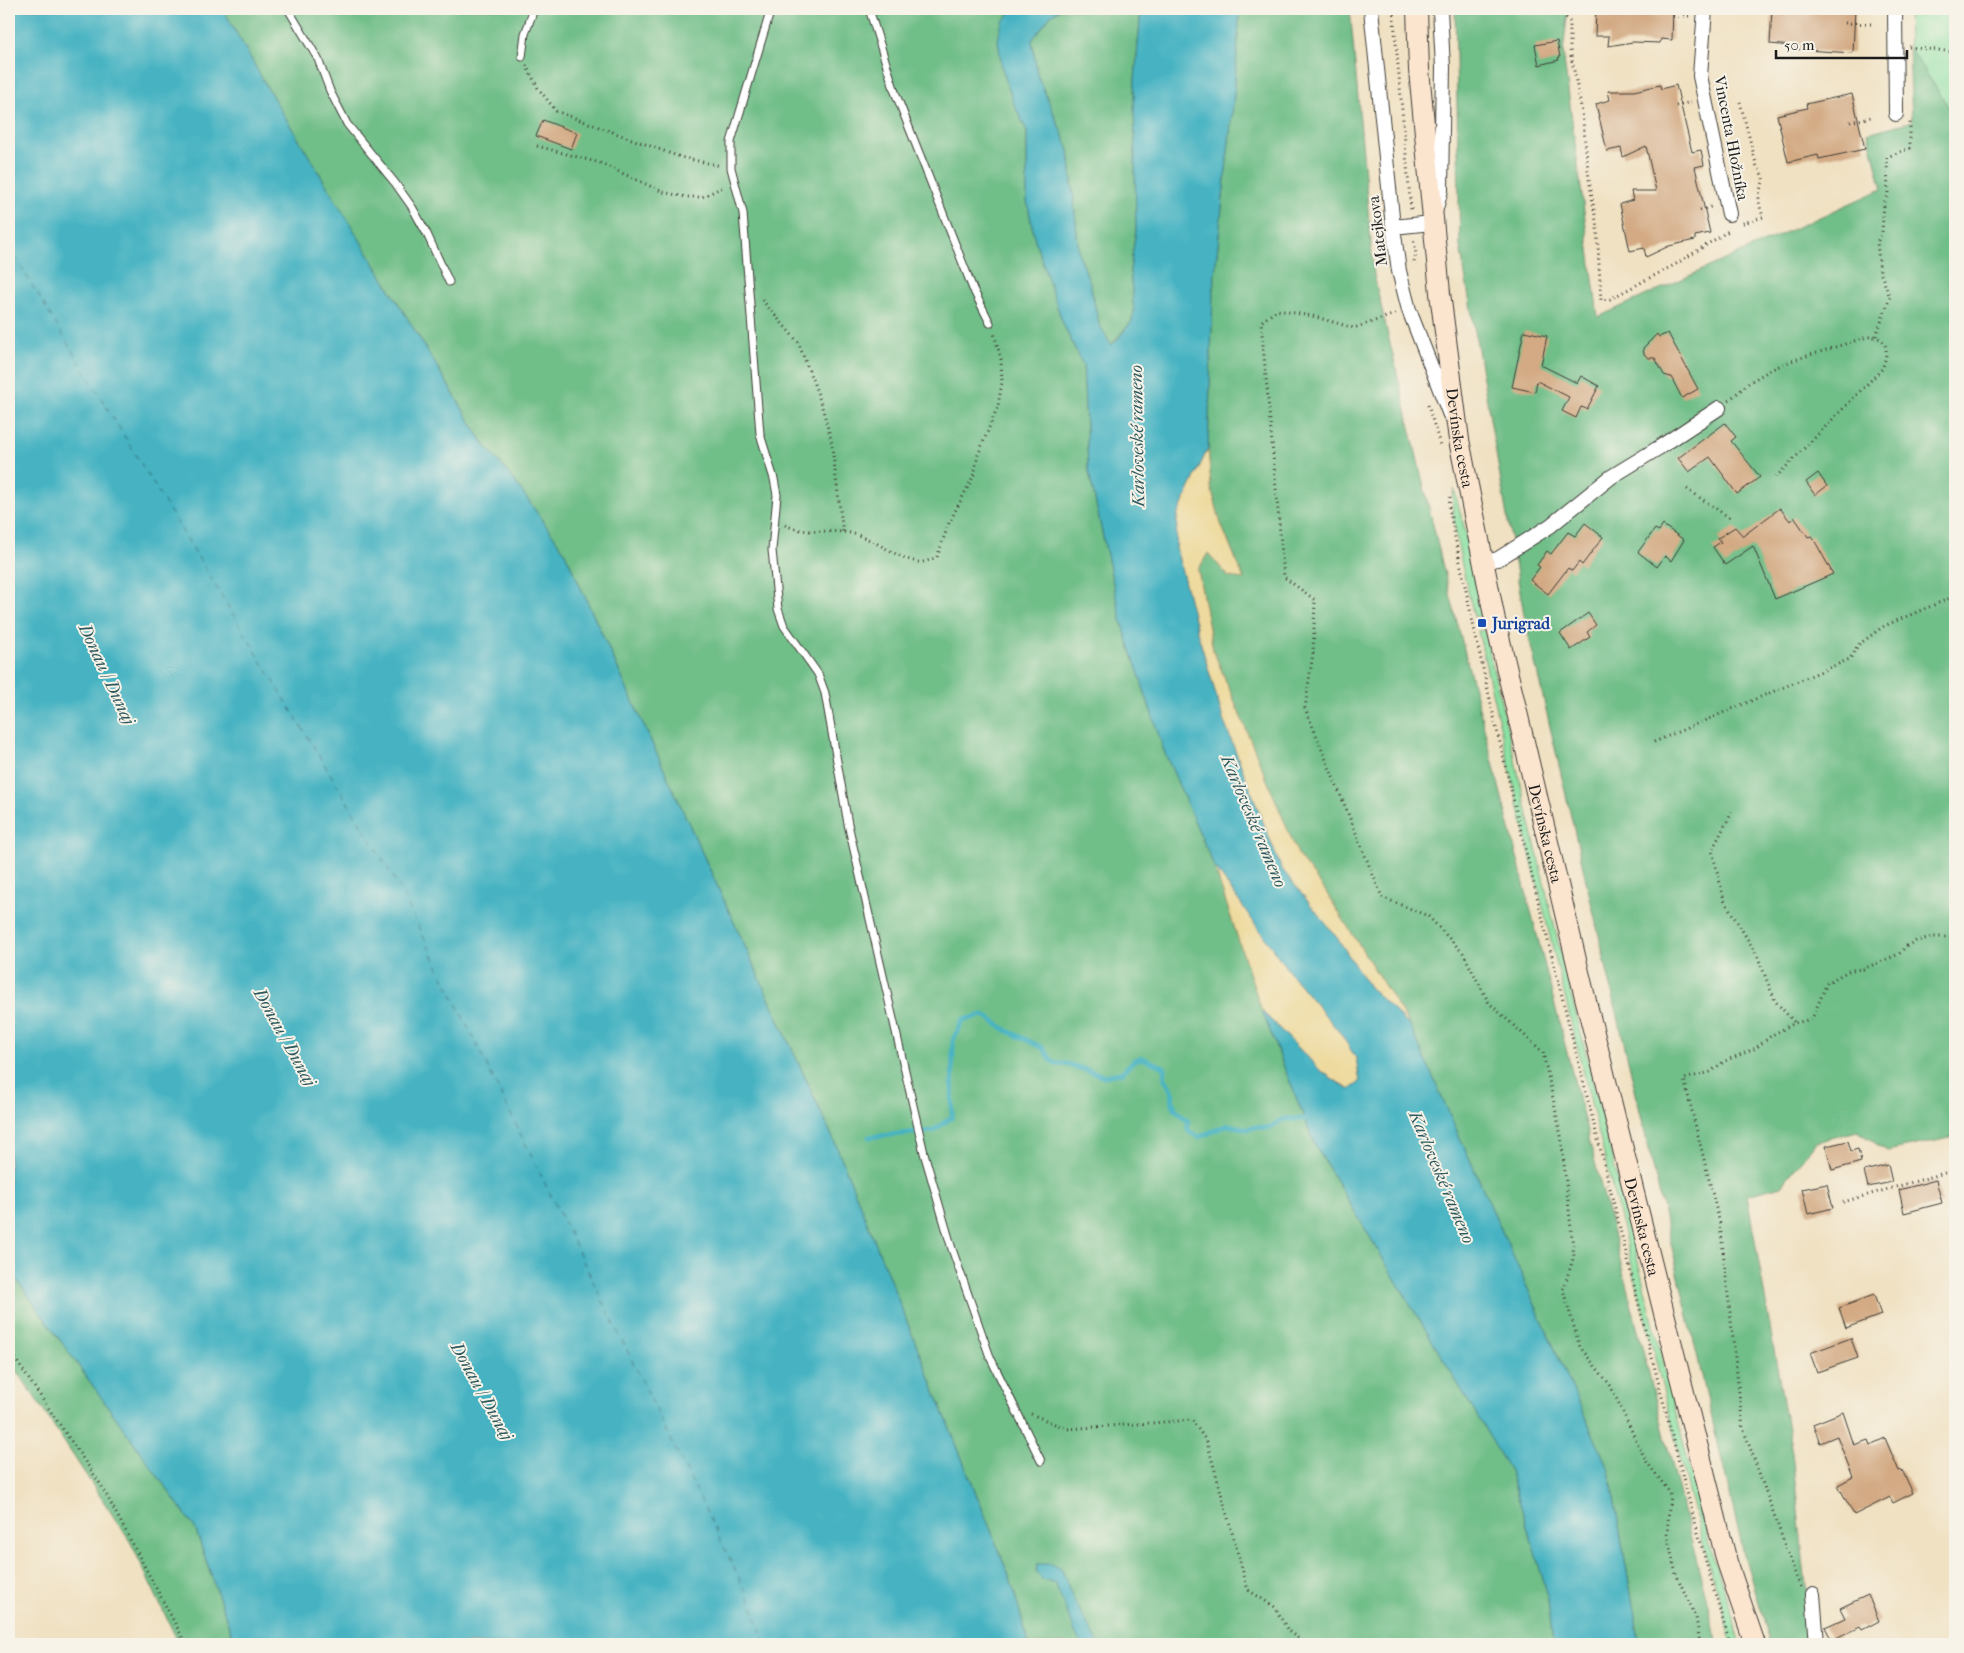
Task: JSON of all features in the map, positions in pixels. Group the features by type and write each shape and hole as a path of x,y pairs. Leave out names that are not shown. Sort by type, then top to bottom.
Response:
{"street":[{"name":"Matejkova","path":"1371,9 1399,271 1409,310 1459,440"},
{"name":"Devínska cesta","path":"1417,9 1419,70 1432,223 1459,440 1483,562 1495,620 1583,989 1678,1369 1727,1562 1754,1644"},
{"path":"1393,228 1432,223 1441,190 1443,68 1440,9"},
{"name":"Vincenta Hložníka","path":"1705,9 1700,76 1729,214"},
{"path":"1895,9 1895,46 1903,112"},
{"path":"1483,562 1498,559 1550,526 1612,477 1719,408"},
{"path":"1813,1594 1817,1644"}],"lane":[{"path":"288,9 318,59 330,91 347,124 412,207 427,234 449,282"},
{"path":"522,57 525,34 534,9"},
{"path":"771,9 731,142 731,168 742,213 760,434 777,495 772,550 778,609 784,626 818,674 826,693 848,824 914,1115 952,1249 990,1357 1042,1461"},
{"path":"869,9 894,92 972,290 990,323"}],"path":[{"path":"1392,9 1416,255 1413,264 1399,271"},
{"path":"1563,9 1562,13 1570,22 1570,50 1582,112 1589,179 1597,227 1601,300 1610,299 1659,273 1731,229"},
{"path":"1673,16 1693,17"},
{"path":"1845,23 1870,24"},
{"path":"1895,46 1955,52"},
{"path":"1909,47 1909,56"},
{"path":"522,57 538,88 556,111 680,157 731,168"},
{"path":"1676,106 1692,102"},
{"path":"1739,224 1763,217 1759,194 1764,182 1763,174 1757,167 1740,102"},
{"path":"1876,336 1890,297 1880,272 1877,242 1882,233 1884,202 1888,196 1887,157 1910,148 1903,112"},
{"path":"1850,122 1871,117"},
{"path":"537,146 600,163 663,192 686,197 702,197 734,181"},
{"path":"1700,210 1717,206"},
{"path":"748,281 798,342 831,439 843,532"},
{"path":"1398,313 1354,328 1312,316 1277,310 1261,322 1284,578 1315,600 1312,653 1305,708 1382,897 1428,916 1464,953 1489,1003 1543,1052 1561,1136 1574,1256 1563,1290 1580,1347 1610,1385 1646,1462 1670,1493 1667,1535 1676,1574 1696,1617 1700,1644"},
{"path":"775,521 797,531 843,532 874,541 920,563 937,557 949,523 974,475 978,455 998,406 1002,382 1001,360 990,323"},
{"path":"1719,408 1750,382 1790,361 1867,337 1876,336 1883,340 1887,350 1882,369 1776,477"},
{"path":"1687,489 1730,518"},
{"path":"1654,742 1850,659 1858,645 1884,626 1955,596"},
{"path":"1732,812 1712,850 1724,900 1757,955 1775,1002 1795,1024"},
{"path":"1813,1594 1801,1589 1743,1428 1720,1224 1684,1079 1710,1072 1725,1061 1756,1048 1772,1035 1795,1024 1812,1019 1827,983 1850,970 1863,970 1899,954 1906,946 1916,941 1931,937 1955,937"},
{"path":"1842,1202 1955,1170"},
{"path":"9,1350 101,1485 186,1644"},
{"path":"1030,1413 1067,1429 1192,1420 1207,1442 1248,1590 1276,1607 1288,1631 1306,1644"}],"green space":[{"path":"223,9 1015,9 1012,10 998,40 1002,68 1013,102 1027,131 1027,201 1035,240 1063,324 1083,365 1088,467 1121,620 1164,751 1214,866 1262,1011 1315,1145 1510,1471 1547,1592 1553,1644 1099,1644 1073,1599 1062,1570 1043,1580 1055,1584 1082,1644 1029,1644 1010,1578 836,1145 564,551 516,483 484,444 268,89"},
{"path":"1060,9 1141,9 1134,92 1136,230 1130,270 1134,312 1132,321 1110,346 1099,324 1090,283 1079,254 1069,150 1037,74 1032,40 1051,15"},
{"path":"1240,9 1350,9 1374,276 1443,567 1718,1644 1640,1644 1609,1470 1410,1026 1324,889 1299,857 1213,650 1198,570 1208,553 1229,577 1244,578 1221,524 1211,487 1208,448 1213,291 1234,95"},
{"path":"1455,9 1568,9 1563,52 1598,317 1882,189 1868,133 1912,121 1909,47 1955,117 1955,1137 1887,1151 1857,1131 1816,1142 1781,1186 1747,1195 1792,1453 1812,1644 1770,1644 1744,1555 1525,620 1460,246"},
{"path":"1908,9 1955,9 1955,117 1909,47"},
{"path":"1454,489 1465,530 1482,615 1474,617 1453,515"},
{"path":"1484,630 1562,958 1707,1537 1741,1644 1733,1644 1703,1544 1676,1442 1513,783 1478,631"},
{"path":"9,1269 195,1528 235,1644 179,1644 131,1543 9,1361"}],"sand":[{"path":"1208,448 1211,487 1221,524 1244,579 1229,577 1208,553 1198,570 1213,650 1299,857 1324,889 1410,1026 1369,987 1338,939 1281,868 1224,722 1197,631 1176,548 1177,516"},
{"path":"1214,866 1290,973 1341,1034 1356,1058 1360,1082 1350,1090 1321,1071 1262,1011"}],"water":[{"name":"Donau / Dunaj","path":"9,9 223,9 268,89 484,444 516,483 564,551 836,1145 1010,1578 1029,1644 235,1644 195,1528 9,1269"},
{"name":"Karloveské rameno","path":"1015,9 1060,9 1051,15 1032,40 1037,74 1069,150 1079,254 1090,283 1099,324 1111,345 1132,321 1134,312 1130,270 1136,230 1134,92 1141,9 1240,9 1234,95 1213,291 1208,448 1177,516 1176,548 1197,631 1224,722 1281,868 1338,939 1369,987 1410,1026 1609,1470 1640,1644 1553,1644 1547,1592 1510,1471 1315,1145 1262,1011 1321,1071 1349,1090 1360,1082 1356,1058 1341,1034 1290,973 1214,866 1164,751 1121,620 1088,467 1083,365 1063,324 1035,240 1027,201 1027,131 1013,102 1002,68 998,40 1002,22"},
{"path":"1037,1564 1051,1564 1062,1570 1073,1599 1099,1644 1082,1644 1079,1641 1055,1584 1043,1580 1036,1572"}],"building":[{"path":"1596,9 1673,9 1672,40 1661,39 1660,43 1633,42 1608,46 1609,36 1595,36"},
{"path":"1772,9 1855,9 1853,53 1792,49 1792,46 1770,44"},
{"path":"1557,41 1559,60 1539,65 1535,45"},
{"path":"1660,85 1661,89 1676,85 1692,152 1701,150 1704,165 1695,167 1710,233 1695,236 1695,240 1669,246 1646,257 1644,248 1630,251 1620,204 1633,200 1631,191 1656,191 1646,146 1623,157 1621,148 1607,151 1596,104 1610,100 1608,91 1634,91"},
{"path":"1852,94 1865,149 1819,159 1818,155 1788,162 1777,115 1807,108 1806,104"},
{"path":"543,120 577,133 571,149 536,136"},
{"path":"1524,331 1547,336 1541,365 1577,383 1581,376 1599,386 1587,409 1581,407 1576,418 1562,411 1569,397 1537,381 1535,392 1512,387"},
{"path":"1668,333 1698,389 1682,398 1671,377 1664,375 1655,358 1649,358 1644,354 1643,348 1657,334 1659,337"},
{"path":"1725,423 1736,437 1731,441 1760,477 1737,494 1710,457 1689,472 1678,458"},
{"path":"1818,473 1827,486 1815,495 1806,482"},
{"path":"1780,508 1790,521 1794,517 1808,537 1812,536 1833,574 1775,599 1753,546 1725,565 1713,547 1721,542 1718,538 1735,527 1743,536"},
{"path":"1585,523 1603,537 1582,565 1579,562 1572,571 1568,568 1548,594 1530,580 1540,567 1537,565 1547,551 1551,554 1568,532 1575,536"},
{"path":"1663,525 1684,540 1671,561 1665,556 1657,567 1638,552 1655,529 1659,531"},
{"path":"1588,613 1596,625 1587,632 1590,637 1571,650 1560,633"},
{"path":"1848,1141 1851,1151 1858,1149 1861,1162 1832,1170 1826,1146"},
{"path":"1888,1165 1892,1182 1868,1187 1864,1171"},
{"path":"1936,1180 1942,1203 1904,1213 1899,1190"},
{"path":"1827,1184 1833,1208 1808,1214 1802,1189"},
{"path":"1874,1295 1881,1315 1846,1328 1839,1308"},
{"path":"1851,1338 1858,1358 1817,1372 1810,1353"},
{"path":"1843,1412 1854,1445 1868,1440 1870,1445 1885,1438 1899,1471 1902,1470 1913,1493 1893,1503 1890,1497 1854,1515 1838,1485 1853,1477 1837,1436 1820,1443 1813,1424"},
{"path":"1868,1595 1879,1621 1862,1630 1860,1627 1832,1641 1825,1627 1845,1618 1840,1608"}],"waterway":[{"path":"869,1137 933,1131 952,1117 953,1040 963,1020 984,1015 1006,1030 1043,1048 1051,1060 1057,1064 1067,1064 1105,1076 1123,1072 1134,1060 1142,1058 1164,1067 1165,1079 1173,1092 1172,1101 1176,1110 1188,1121 1188,1131 1199,1137 1228,1125 1248,1129 1255,1127 1269,1128 1283,1119 1310,1119"}],"ferry route":[{"path":"9,247 398,885 751,1602 765,1644"}],"place":[{"name":"Jurigrad","path":"1482,623"}]}
